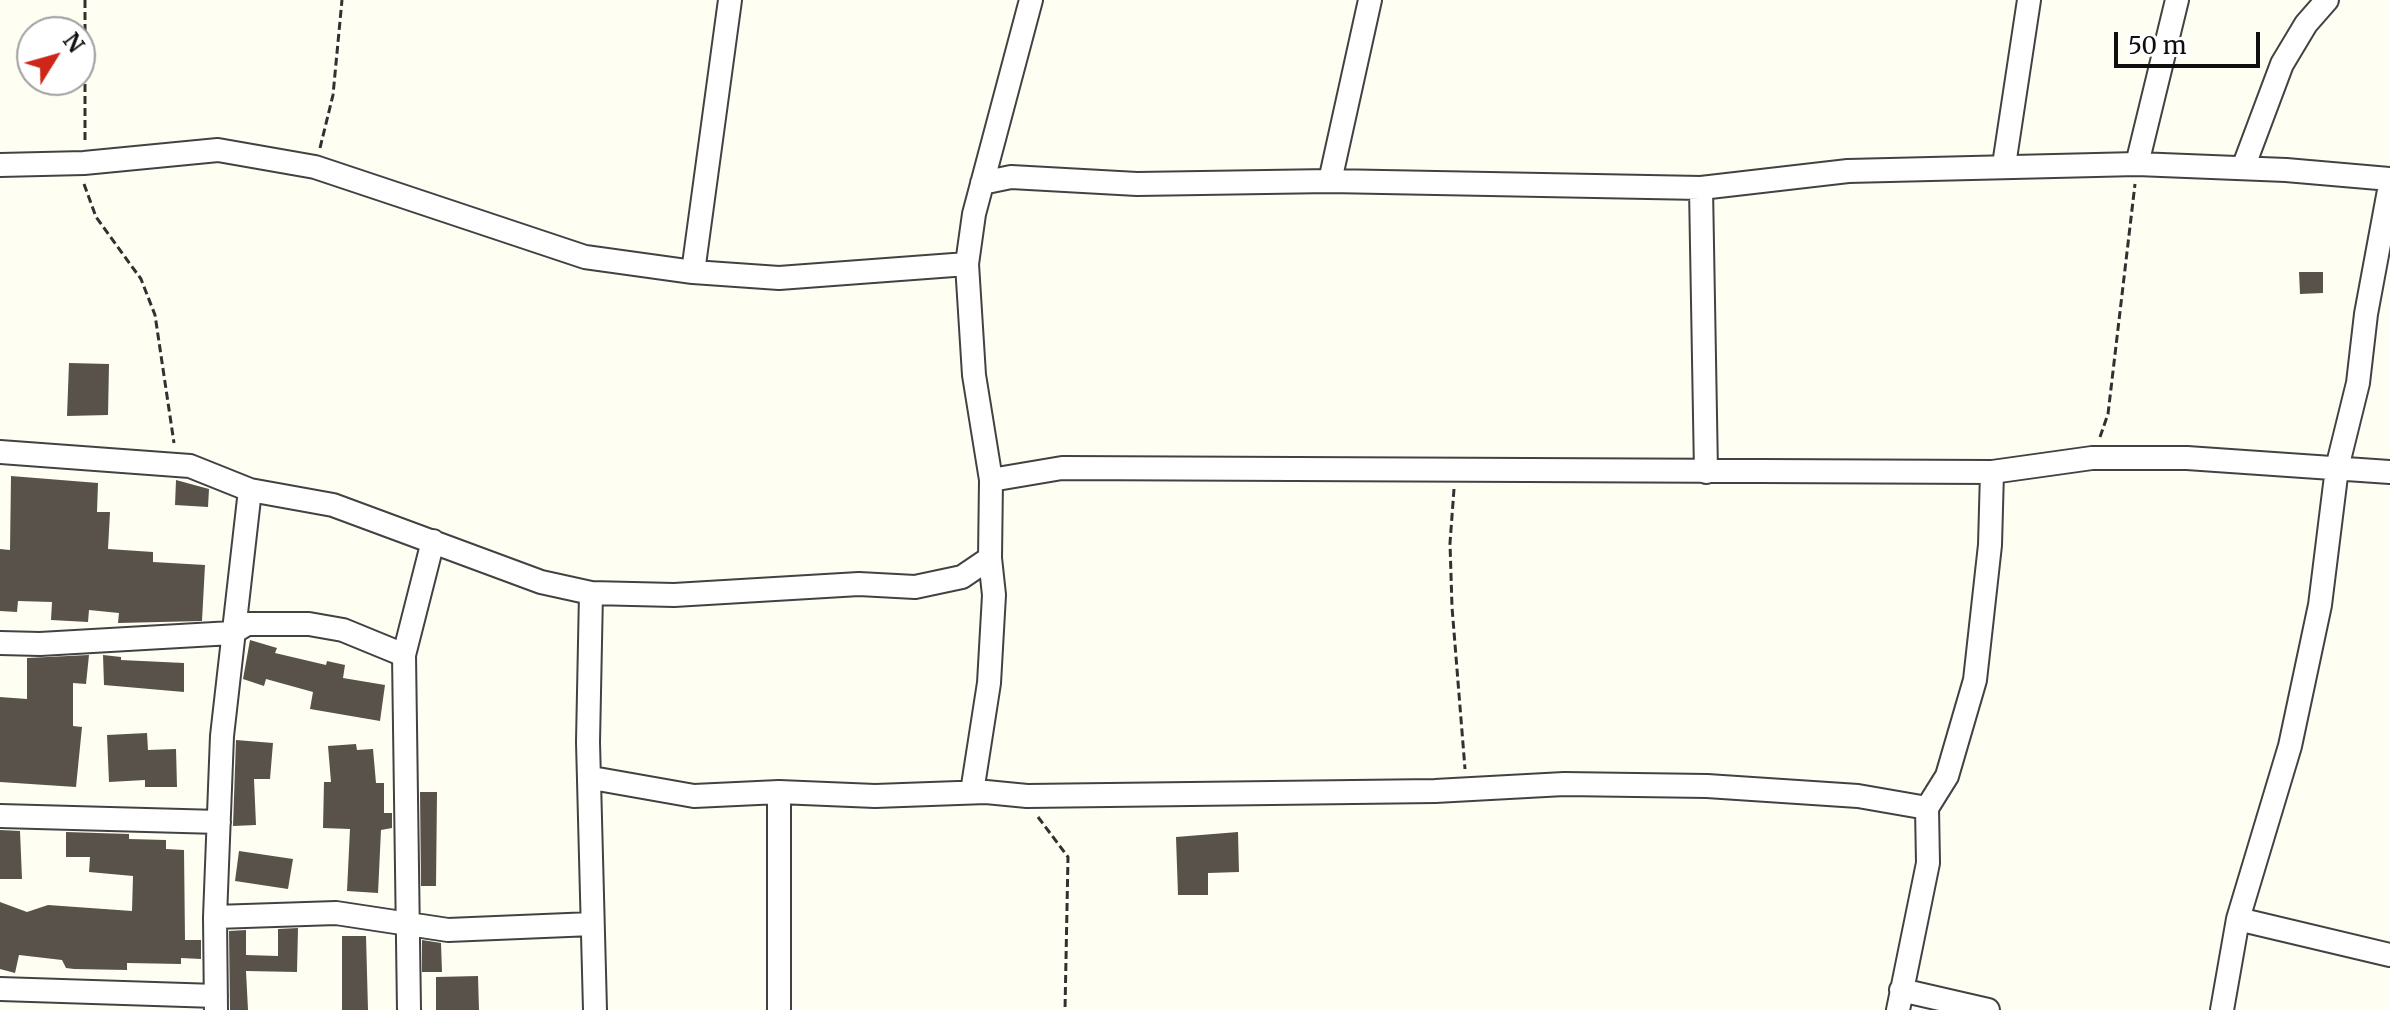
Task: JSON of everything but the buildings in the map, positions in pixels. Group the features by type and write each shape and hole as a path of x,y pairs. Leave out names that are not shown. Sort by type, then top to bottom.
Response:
{"street":[{"path":"693,272 730,0"},
{"path":"972,792 989,683 994,595 990,558 991,480 974,375 967,264 982,183 1031,0"},
{"path":"1330,181 1370,0"},
{"path":"2004,165 2029,0"},
{"path":"2137,164 2177,0"},
{"path":"2243,168 2282,64 2306,24 2327,0"},
{"path":"0,165 84,163 218,150 315,167 585,257 693,272 779,278 967,264"},
{"path":"982,183 1011,177 1137,184 1330,181 1701,188 1848,171 2137,164 2390,179"},
{"path":"2222,1010 2238,919 2290,746 2317,619 2337,468 2358,383 2366,314 2390,185"},
{"path":"1701,188 1706,472"},
{"path":"0,452 190,466 250,490 333,505 541,582 591,593 674,595 859,584 915,587 962,577 990,558"},
{"path":"991,480 1062,468 1992,472 2092,458 2187,458 2390,472"},
{"path":"1988,1010 1899,1000 1928,863 1927,808 1947,776 1975,680 1990,545 1992,472"},
{"path":"0,989 40,1001 216,1003 215,917 219,822 232,633 250,490"},
{"path":"409,1010 404,655 433,541"},
{"path":"591,593 588,742 592,778 595,1010"},
{"path":"0,643 40,644 232,633 247,624 309,624 343,630 404,655"},
{"path":"592,778 694,796 779,792 875,796 972,792 1027,796 1467,789 1564,784 1707,786 1858,796 1927,808"},
{"path":"779,792 779,1010"},
{"path":"0,816 219,822"},
{"path":"215,917 336,913 448,930 592,924"},
{"path":"2238,919 2390,955"}],"path":[{"path":"85,0 84,163 89,203 101,227 141,279 155,315 177,467"},
{"path":"315,167 333,95 342,0"},
{"path":"2092,458 2108,414 2137,164"},
{"path":"1455,470 1450,543 1452,607 1467,789"},
{"path":"1027,796 1034,812 1068,857 1065,1010"}]}
